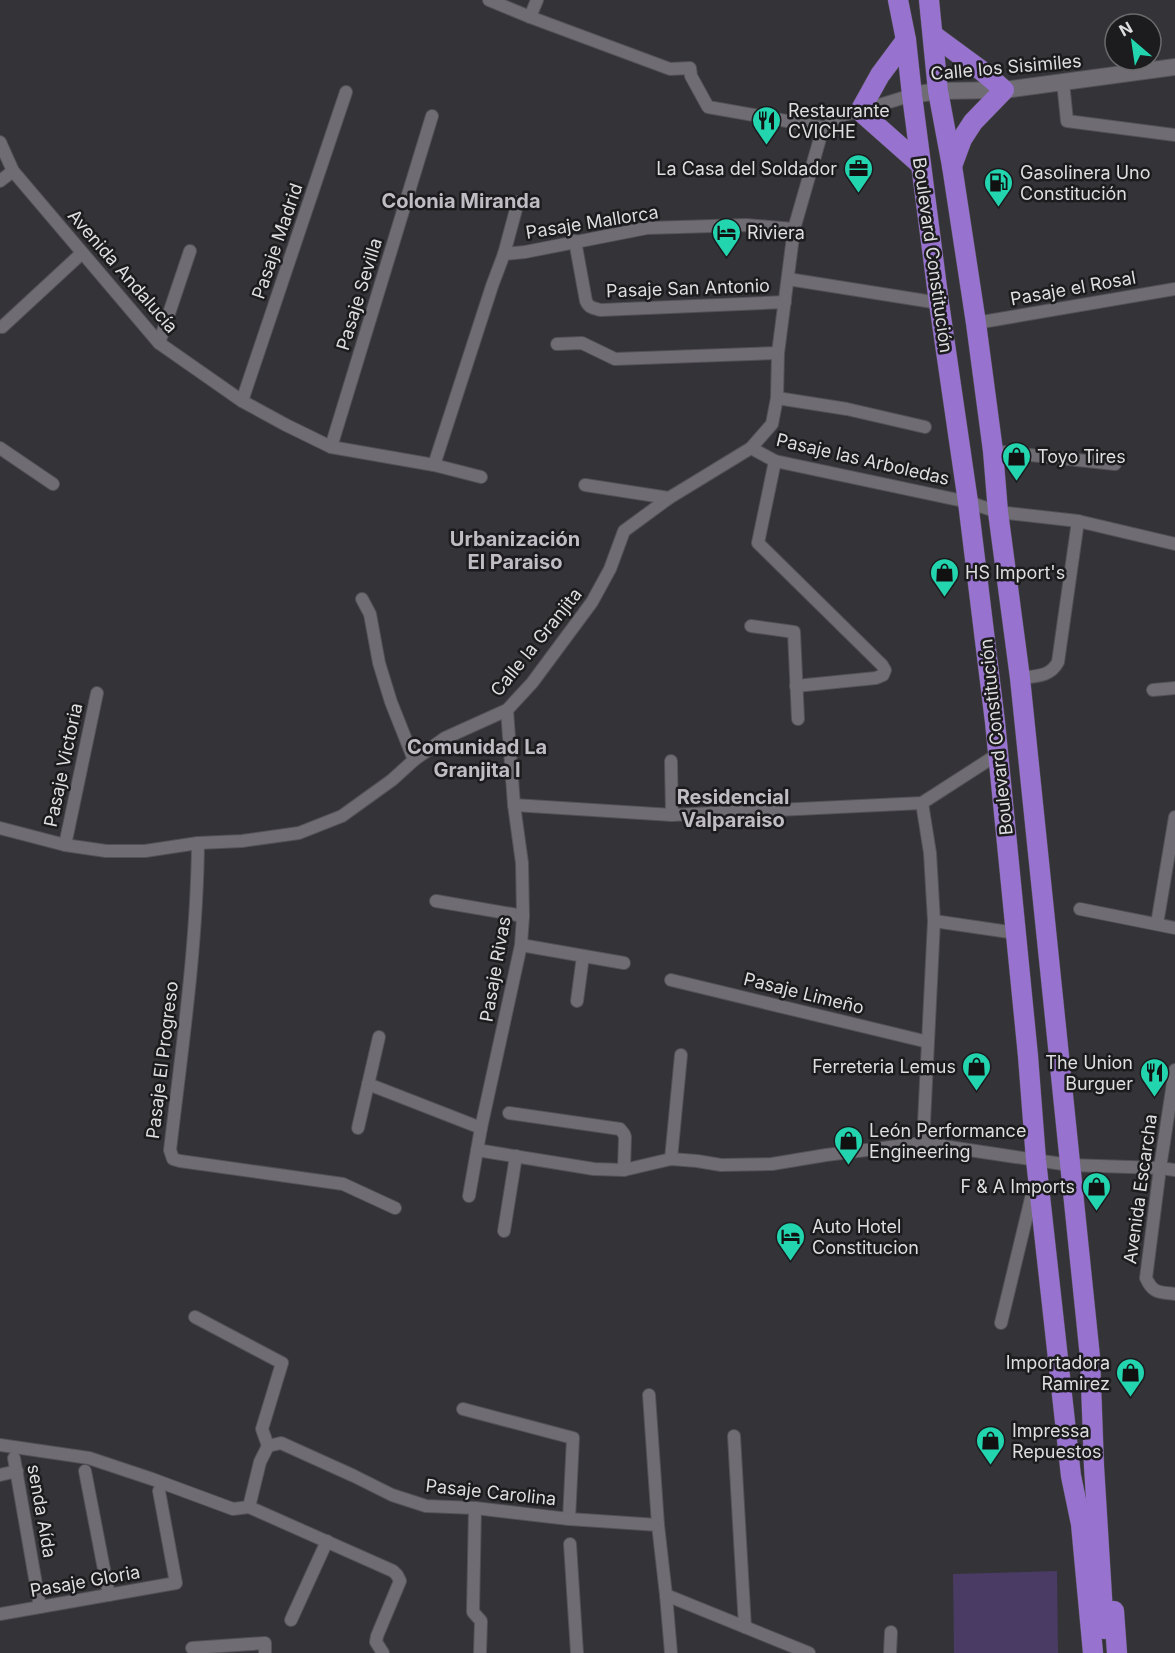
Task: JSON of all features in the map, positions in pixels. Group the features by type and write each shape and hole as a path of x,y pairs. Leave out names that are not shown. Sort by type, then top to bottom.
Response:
{"highway":[{"name":"Boulevard Constitución","path":"898,0 906,40 939,303 968,502 998,754 1037,1167 1071,1476 1082,1653"},
{"name":"Boulevard Constitución","path":"928,0 938,92 952,166 976,323 1020,678 1090,1357 1105,1653"},
{"path":"933,35 1004,90 974,122 962,139 952,166"},
{"path":"906,40 880,75 860,111 921,165"},
{"name":"Boulevard Constitución","path":"1094,1466 1106,1509 1117,1653"},
{"name":"Boulevard Constitución","path":"1071,1476 1081,1524 1093,1653"}],"main road":[{"name":"Calle los Sisimiles","path":"912,95 1004,90 1175,67"}],"street":[{"path":"489,0 670,69 690,68 691,76 708,107 826,128 836,117 912,95"},
{"path":"530,17 537,0"},
{"path":"1063,82 1067,121 1175,135"},
{"name":"Pasaje Madrid","path":"242,401 346,92"},
{"name":"Pasaje Sevilla","path":"331,447 432,116"},
{"name":"Calle la Granjita","path":"0,828 65,845 106,851 135,851 299,833 342,816 445,738 507,710 532,683 592,602 610,569 624,531 669,498 751,448 772,424 777,398 778,353 795,229 821,135 826,128"},
{"name":"Avenida Andalucía","path":"0,142 13,171 159,343 242,401 331,447 434,465 481,477"},
{"path":"0,181 13,171"},
{"name":"Pasaje Mallorca","path":"434,465 484,308 504,254 518,202"},
{"name":"Pasaje Mallorca","path":"504,254 647,228 746,225 795,229"},
{"name":"Pasaje San Antonio","path":"575,241 586,301 592,308 785,302"},
{"path":"159,343 190,251"},
{"path":"2,327 82,254"},
{"path":"788,279 939,303"},
{"name":"Pasaje el Rosal","path":"976,323 1175,289"},
{"path":"557,344 582,343 615,359 778,353"},
{"path":"777,398 848,409 925,427"},
{"path":"0,448 53,484"},
{"name":"Pasaje las Arboledas","path":"751,448 775,461 968,502 998,512 1078,521 1175,544"},
{"path":"993,451 1115,464"},
{"path":"775,461 758,543 885,670 883,675 876,678 796,686"},
{"path":"585,485 669,498"},
{"path":"1020,678 1041,676 1052,670 1058,662 1078,521"},
{"path":"362,599 370,614 391,702 414,760"},
{"path":"751,626 794,632 798,720"},
{"path":"1153,690 1175,688"},
{"name":"Pasaje Victoria","path":"65,845 97,693"},
{"name":"Pasaje Rivas","path":"469,1196 521,945 522,863 514,805 507,710"},
{"path":"514,805 672,815 922,803 998,754"},
{"path":"671,761 672,815"},
{"path":"922,803 930,853 934,921 923,1143"},
{"path":"1157,924 1175,817"},
{"name":"Pasaje El Progreso","path":"198,843 198,881 192,956 170,1150 173,1159 343,1184 395,1208"},
{"path":"436,901 523,916"},
{"path":"1080,909 1175,928"},
{"path":"934,921 1016,933"},
{"path":"521,945 624,963"},
{"path":"577,1001 583,956"},
{"name":"Pasaje Limeño","path":"671,980 928,1042"},
{"path":"357,1128 378,1036"},
{"path":"671,1159 681,1055"},
{"name":"Avenida Escarcha","path":"1175,1070 1146,1278 1149,1286 1155,1292 1175,1294"},
{"path":"368,1084 482,1128"},
{"path":"509,1113 620,1129 625,1137 624,1170"},
{"path":"477,1150 594,1169 624,1170 671,1159 721,1165 772,1164 923,1143 1037,1167 1069,1165 1175,1170"},
{"path":"504,1231 516,1156"},
{"path":"1001,1323 1037,1167"},
{"path":"195,1317 282,1363 262,1429 268,1446 260,1462 249,1507"},
{"path":"649,1395 658,1525 671,1653"},
{"path":"463,1409 573,1438 569,1519"},
{"path":"734,1436 745,1627"},
{"name":"Pasaje Carolina","path":"268,1446 281,1443 392,1495 426,1506 475,1508 569,1519 658,1525"},
{"path":"0,1445 89,1458 233,1509 249,1507 393,1570 400,1581 376,1642 383,1653"},
{"name":"senda Aída","path":"14,1458 40,1607"},
{"path":"0,1474 17,1471"},
{"path":"85,1471 109,1595"},
{"name":"Pasaje Gloria","path":"0,1614 176,1583 159,1491"},
{"path":"475,1508 473,1612 482,1622 480,1653"},
{"path":"291,1620 327,1541"},
{"path":"570,1544 577,1653"},
{"path":"666,1595 809,1653"},
{"path":"890,1653 891,1632"},
{"path":"192,1648 265,1642 265,1653"}],"shaded area":[{"path":"1057,1571 1058,1653 954,1653 953,1574"}],"place":[{"name":"Restaurante CVICHE","path":"767,146"},
{"name":"La Casa del Soldador","path":"858,194"},
{"name":"Gasolinera Uno Constitución","path":"999,208"},
{"name":"Riviera","path":"726,258"},
{"name":"Toyo Tires","path":"1016,482"},
{"name":"HS Import's","path":"944,598"},
{"name":"Ferreteria Lemus","path":"977,1092"},
{"name":"The Union Burguer","path":"1154,1098"},
{"name":"León Performance Engineering","path":"848,1166"},
{"name":"F & A Imports","path":"1096,1212"},
{"name":"Auto Hotel Constitucion","path":"791,1262"},
{"name":"Importadora Ramirez","path":"1131,1398"},
{"name":"Impressa Repuestos","path":"991,1466"}],"district":[{"name":"Colonia Miranda","path":"461,201"},
{"name":"Urbanización El Paraiso","path":"515,550"},
{"name":"Comunidad La Granjita I","path":"477,758"},
{"name":"Residencial Valparaiso","path":"733,808"}]}
